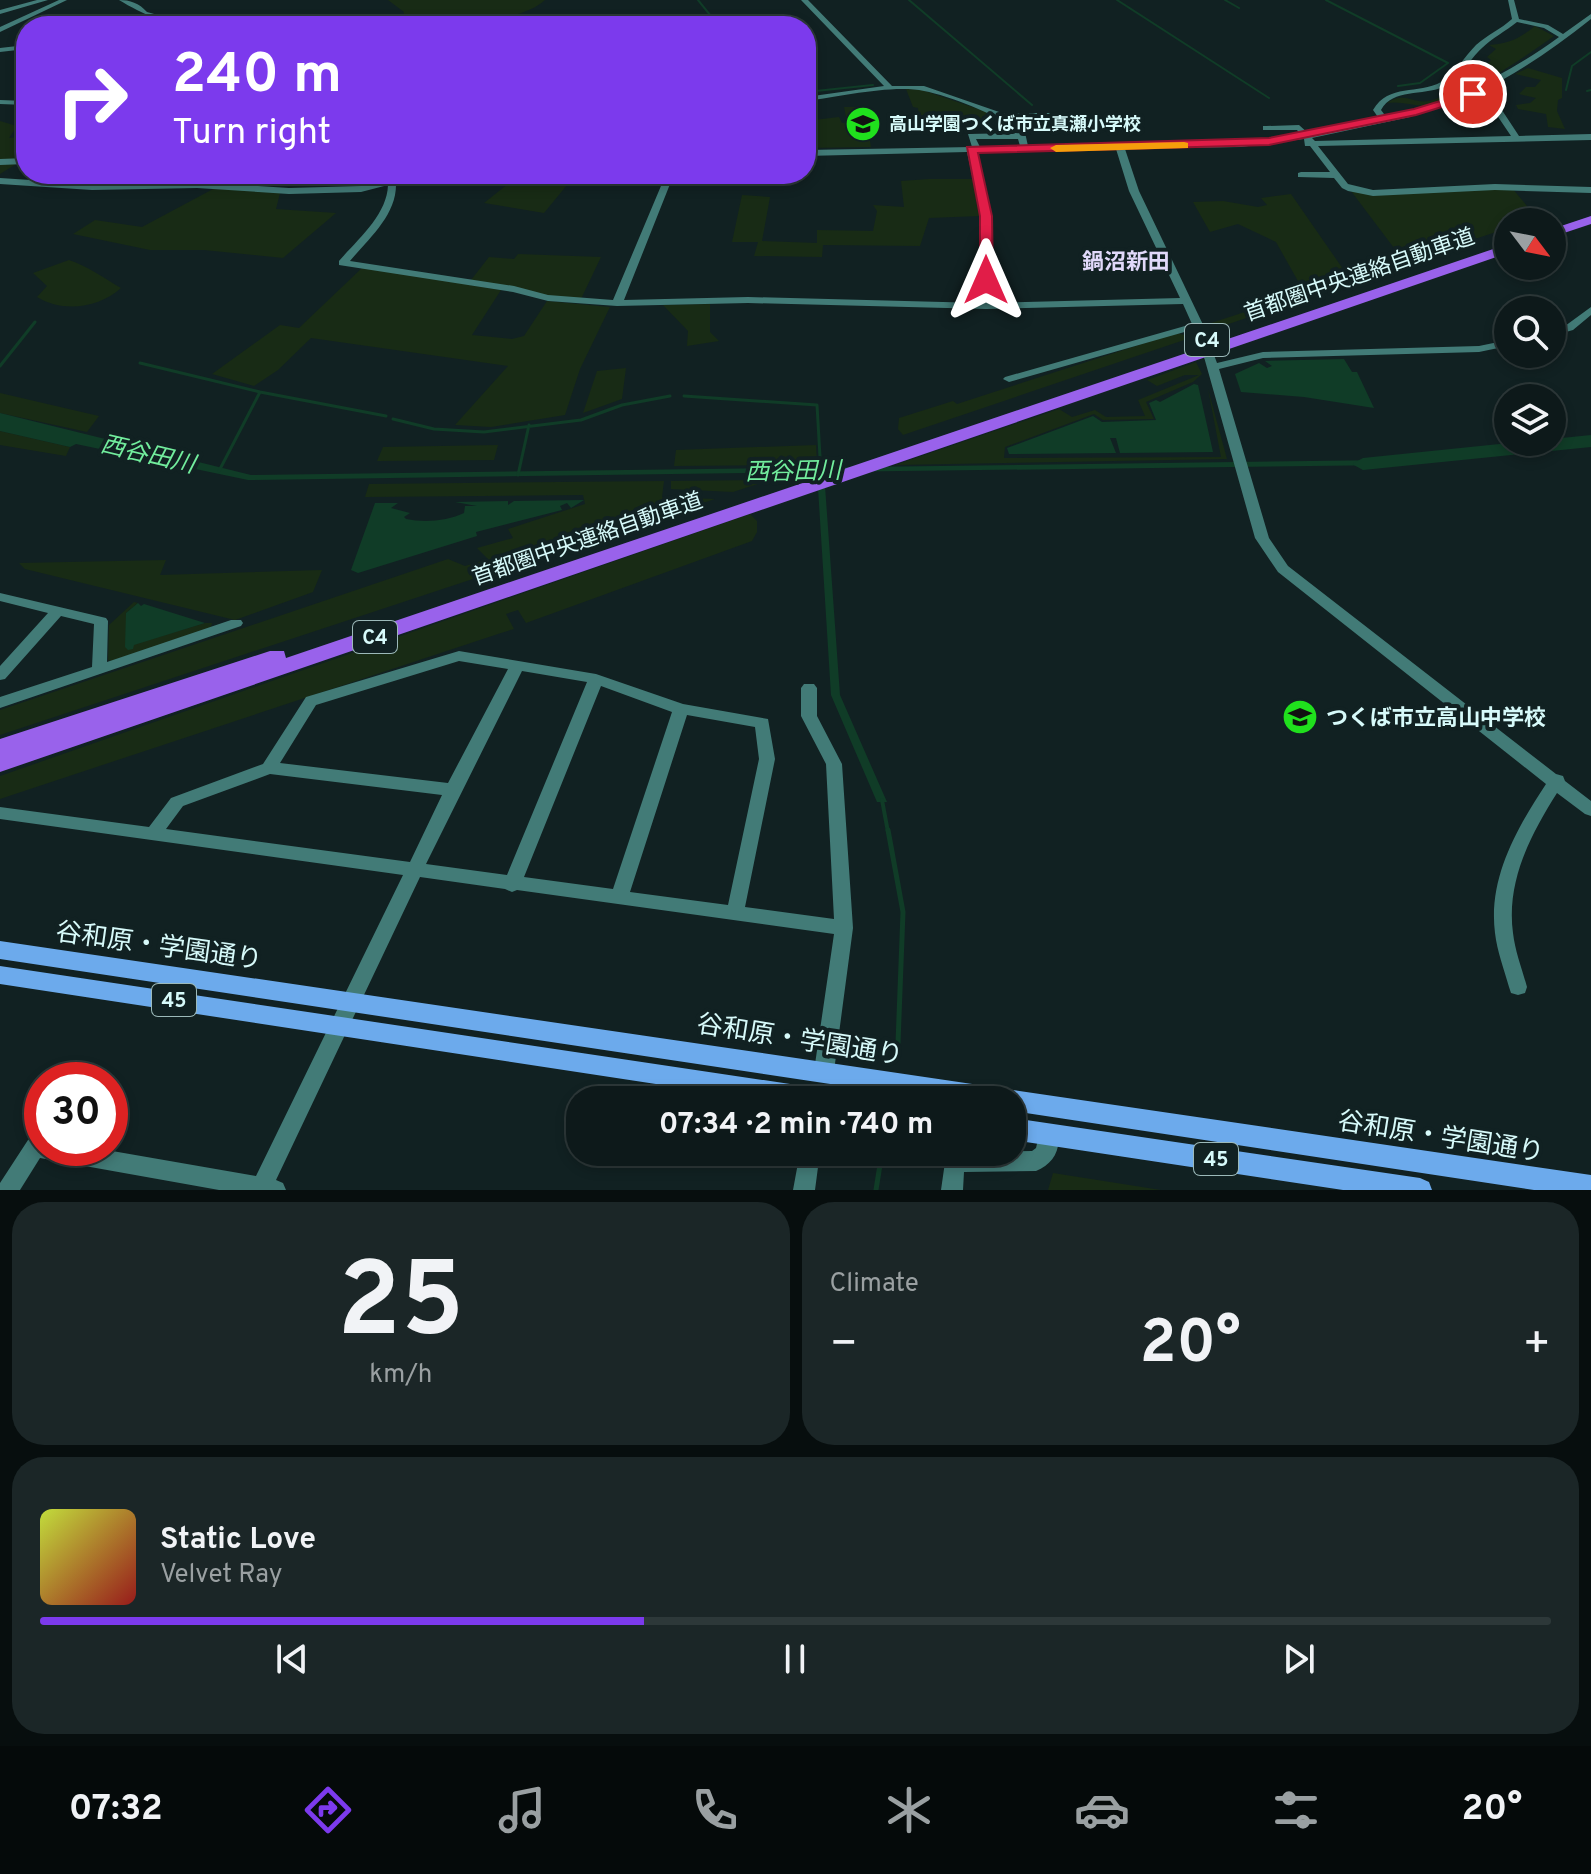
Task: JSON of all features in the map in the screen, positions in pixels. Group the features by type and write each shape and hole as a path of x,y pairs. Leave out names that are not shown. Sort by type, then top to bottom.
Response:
{"highway":[{"path":"1566,219 1591,211"},
{"path":"1566,228 1591,220"},
{"name":"首都圏中央連絡自動車道","path":"0,747 424,607 1494,244"},
{"name":"首都圏中央連絡自動車道","path":"0,764 1494,253"}],"main road":[{"name":"谷和原・学園通り","path":"3,966 350,1001 1591,1187"},
{"name":"谷和原・学園通り","path":"3,966 339,1025 737,1086"},
{"name":"45","path":"1026,1131 1420,1190"}],"street":[{"path":"0,12 45,0"},
{"path":"30,16 64,0"},
{"path":"122,0 156,16"},
{"path":"804,0 890,88"},
{"path":"1511,0 1516,20"},
{"path":"1311,140 1436,107 1470,93 1523,66 1591,16"},
{"path":"1384,120 1377,110 1384,101 1400,93 1443,84 1470,60 1482,43 1516,20 1541,24 1563,37"},
{"path":"816,98 890,88 924,88 1001,115 1020,128 1025,149"},
{"path":"1470,93 1491,100 1517,140"},
{"path":"1001,115 1053,115"},
{"path":"1266,128 1299,127 1347,188 1373,193 1495,187 1591,190"},
{"path":"986,306 986,216 971,136 1022,136"},
{"path":"816,153 1311,140 1591,137"},
{"path":"1009,379 1201,329 1134,191 1120,147"},
{"path":"1301,175 1336,175"},
{"path":"46,184 92,187 218,186 279,191 361,189 375,184"},
{"path":"391,184 392,198 387,210 343,263 514,289 548,298 617,303 748,300 986,306 1188,301"},
{"path":"617,303 666,184"},
{"path":"1566,329 1591,310"},
{"path":"1494,346 1479,349 1263,355 1211,362 1262,538 1283,569 1557,780 1591,810"},
{"path":"0,597 101,621 99,669"},
{"path":"58,611 0,677 3,702 236,623"},
{"path":"269,768 311,701 459,656 596,679 681,709 762,723 767,759 735,912"},
{"path":"8,1190 35,1147 265,1189 350,1001 517,665"},
{"path":"512,885 596,679"},
{"path":"809,688 809,716 834,764 844,928 824,1071"},
{"path":"619,898 681,709"},
{"path":"152,835 177,802 269,768 453,790"},
{"path":"1518,987 1503,927 1506,881 1520,837 1557,780"},
{"path":"0,813 844,928"},
{"path":"952,1190 955,1162 1036,1161 1046,1153 1048,1134"},
{"path":"804,1190 808,1166"}],"shaded area":[{"path":"388,0 545,0 510,16 401,16 404,12"},
{"path":"1535,26 1554,36 1471,89 1437,104 1387,103 1399,98 1429,101 1461,88 1489,70 1483,68 1491,60 1487,57 1496,49 1489,45 1513,40"},
{"path":"1528,68 1562,78 1562,98 1558,100 1557,111 1565,129 1548,127 1546,114 1518,109 1516,105 1530,103 1536,98 1519,94 1526,87 1535,87 1541,80 1515,74"},
{"path":"906,89 922,90 999,116 982,116 982,127 960,126 957,119 919,119 918,108 913,107"},
{"path":"844,107 864,107 871,147 816,148 816,120 839,117 842,123 857,123 856,117 846,117"},
{"path":"0,121 16,126 9,138 16,137 16,164 0,174"},
{"path":"974,179 980,201 976,202 980,216 929,218 920,246 823,245 822,257 754,256 758,242 732,242 742,195 770,197 762,241 817,243 817,230 873,231 877,211 873,205 904,207 901,181"},
{"path":"508,184 568,184 544,213 484,203"},
{"path":"215,188 280,193 276,209 336,213 283,258 204,250 150,250 73,234 95,220 142,227"},
{"path":"1512,188 1529,208 1494,208 1494,233 1436,252 1397,252 1351,191"},
{"path":"1291,194 1352,282 1214,329 1211,323 1251,310 1249,302 1303,290 1276,242 1238,224 1210,232 1193,202 1223,201 1258,207 1267,205 1261,198"},
{"path":"518,254 601,257 581,299 545,296 471,280 489,257 514,259"},
{"path":"69,260 121,288 102,300 80,306 58,305 37,297 47,286 33,273"},
{"path":"363,267 501,290 472,335 512,339 524,336 547,301 610,307 580,369 565,415 491,427 455,425 508,366 311,338 278,370 254,386 212,374 280,325 299,328"},
{"path":"710,304 710,332 719,341 687,346 688,331 663,305"},
{"path":"1176,333 1193,337 903,435 898,429 899,418 953,401 957,404"},
{"path":"1196,362 1202,374 1193,382 1146,402 1154,419 1103,420 1094,414 1005,447 1004,458 1221,457 1208,389 1227,459 895,465 1059,409 1072,417 1095,410 1106,417 1145,416 1138,400 1199,375 1185,375 1157,386 1147,380"},
{"path":"626,368 622,399 583,413 597,371"},
{"path":"0,393 99,416 87,432 0,413"},
{"path":"0,431 70,447 66,456 0,445"},
{"path":"498,445 494,460 377,461 383,447"},
{"path":"816,445 817,463 812,465 674,466 676,450"},
{"path":"770,480 733,492 671,489 671,481"},
{"path":"664,481 662,497 715,499 0,735 0,710 448,559 465,566 488,559 477,548 513,538 508,529 585,504 583,495 365,497 369,484"},
{"path":"750,514 757,521 757,532 752,541 526,623 518,610 506,614 514,629 0,799 0,776"},
{"path":"166,560 160,575 322,570 313,592 235,620 25,569 19,563"},
{"path":"134,602 138,603 126,613 128,646 205,623 212,623 211,627 108,660 109,625"},
{"path":"1053,1173 1161,1190 1048,1190"}],"water":[{"path":"1344,359 1352,372 1357,372 1374,408 1304,397 1241,392 1235,374 1259,363 1267,368 1272,366 1265,361"},
{"path":"1194,384 1198,385 1213,452 1120,453 1116,438 1110,438 1116,453 1009,454 1007,448 1093,416 1102,422 1156,420 1149,403 1160,402"},
{"path":"0,413 251,475 1390,460 1394,465 824,472 840,695 887,802 877,802 831,695 817,472 248,480 0,431"},
{"path":"584,500 571,508 567,503 560,506 562,510 476,532 477,536 358,573 351,570 375,503 398,503 391,508 410,513 404,517 406,519 428,521 451,518 464,513 465,506 477,506 455,502 508,501 508,505 514,501"},
{"path":"138,603 205,623 134,645 133,649 128,650 125,647 126,613"}],"waterway":[{"path":"698,0 711,16"},
{"path":"909,0 1032,105"},
{"path":"1117,0 1269,98"},
{"path":"1225,0 1239,8"},
{"path":"1326,0 1448,63 1420,83 1398,86"},
{"path":"1566,90 1572,66 1591,52"},
{"path":"816,91 873,85"},
{"path":"1587,91 1591,90"},
{"path":"0,366 35,322"},
{"path":"140,363 260,392"},
{"path":"219,471 260,392"},
{"path":"260,392 386,416"},
{"path":"529,426 581,420 622,405 670,396"},
{"path":"684,396 817,405 821,474"},
{"path":"393,419 434,429 484,432 529,426"},
{"path":"518,475 529,426"},
{"name":"西谷田川","path":"1363,464 1591,441"},
{"path":"882,800 888,832"},
{"path":"888,830 903,912 898,1043"},
{"path":"876,1190 880,1166"}],"tunnel":[{"path":"1202,333 1210,357"}],"slow traffic":[{"path":"1056,148 1184,146"}],"place":[{"name":"高山学園つくば市立真瀬小学校","path":"863,124"},
{"name":"つくば市立高山中学校","path":"1300,717"}],"district":[{"name":"鍋沼新田","path":"1126,261"}],"route":[{"path":"986,280 986,216 971,150 1269,142 1416,112 1473,94"}]}
